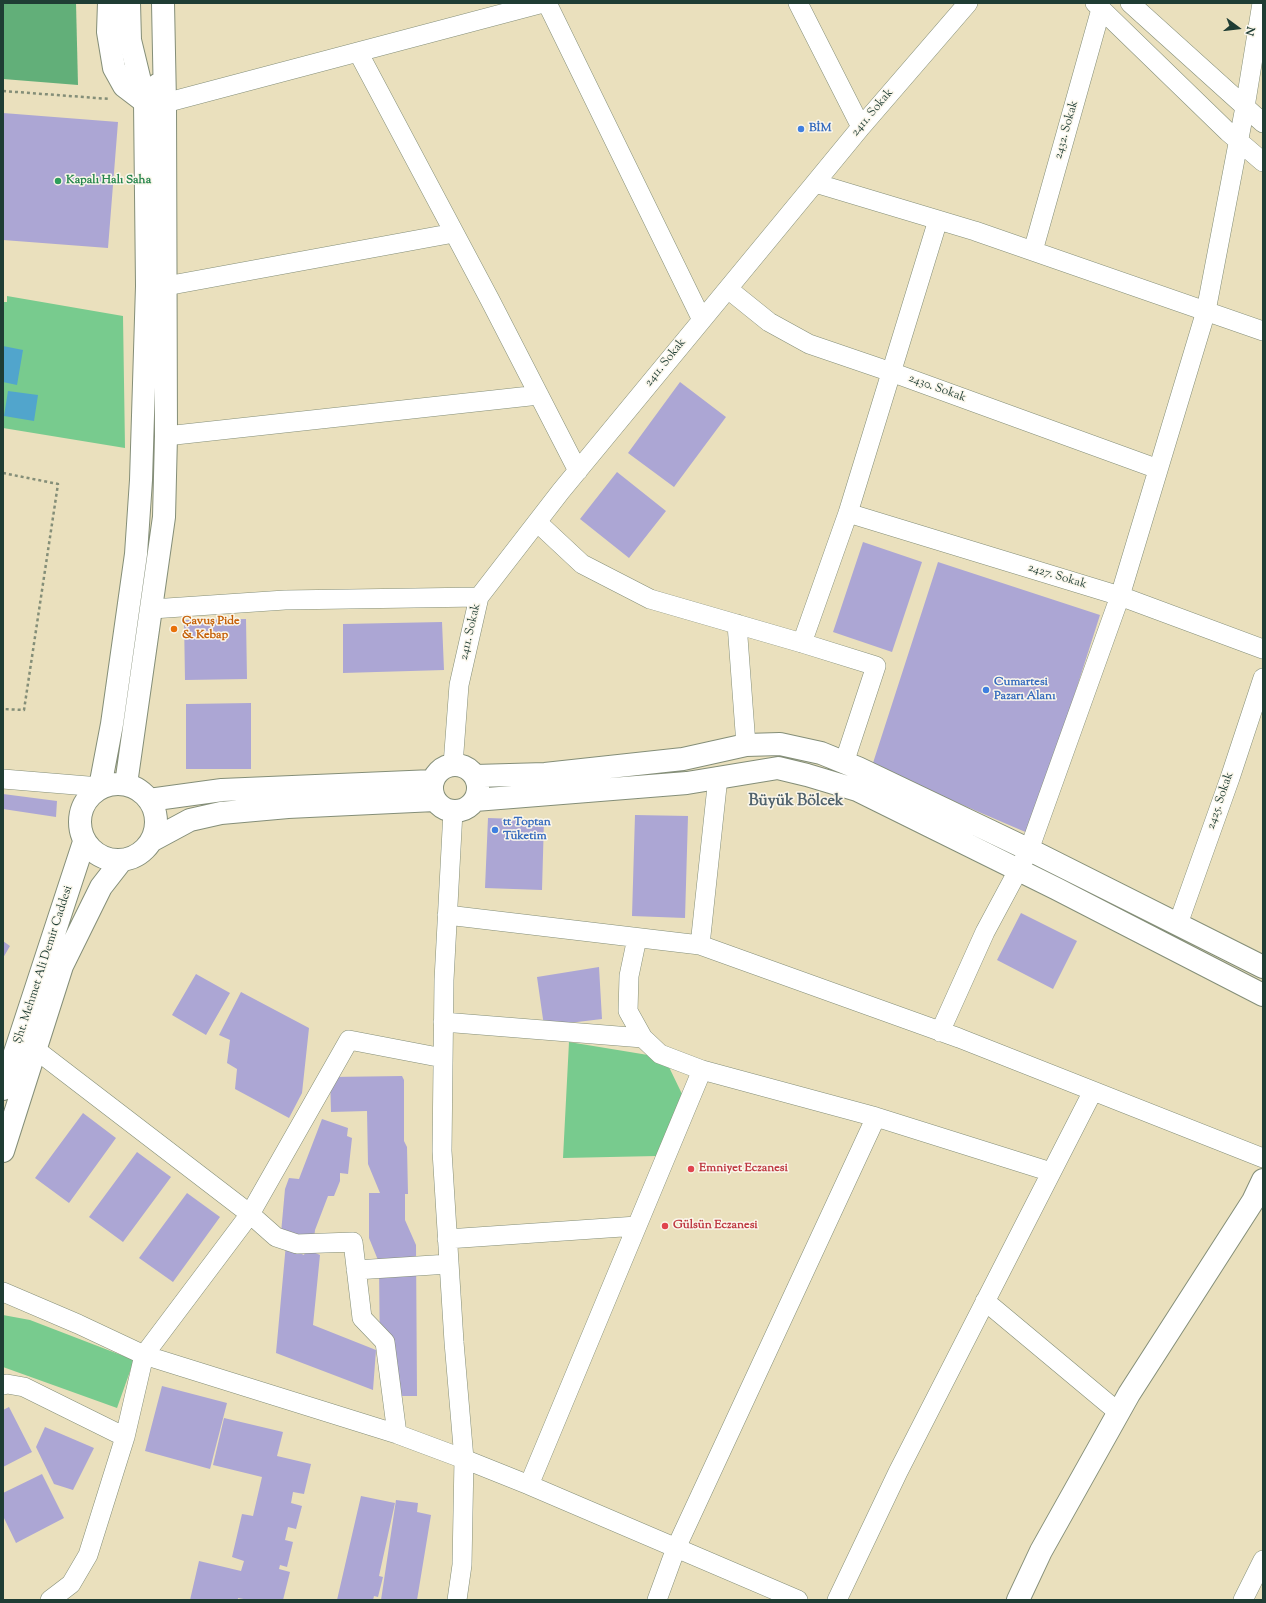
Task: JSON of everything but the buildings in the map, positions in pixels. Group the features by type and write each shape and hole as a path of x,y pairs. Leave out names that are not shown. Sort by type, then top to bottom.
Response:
{"main road":[{"path":"109,3 108,32 114,68 124,86 155,103"},
{"path":"129,3 130,40 155,103"},
{"path":"126,784 164,517 166,436 166,286 155,103 155,78 144,34 143,3"},
{"path":"100,787 112,724 136,554 141,480 147,286 155,103 163,3"},
{"path":"475,776 545,774 675,760 746,745 780,744 821,753 844,762 1029,850 1263,967"},
{"path":"149,800 222,790 440,797 462,810 475,800 478,785 475,776 466,767 453,764 442,769 437,774 440,797"},
{"path":"475,800 687,783 778,768 822,779 857,790 1263,995"},
{"path":"111,784 126,784 138,789 149,800 156,816 155,830 151,841 144,850 130,858 122,860 108,859 99,855 84,842 80,828 80,816 84,803 94,791 100,787 111,784"},
{"path":"151,841 190,820 221,813 440,797"},
{"name":"Şht. Mehmet Ali Demir Caddesi","path":"3,1089 84,842"},
{"name":"Şht. Mehmet Ali Demir Caddesi","path":"3,1151 62,966 101,887 122,860"},
{"path":"1018,1600 1041,1551 1128,1394 1258,1204 1263,1180"}],"street":[{"path":"155,103 358,52 543,3"},
{"path":"547,3 702,320"},
{"path":"798,3 861,127"},
{"name":"2411. Sokak","path":"453,764 459,685 479,598 537,522 702,320 861,127 968,3"},
{"path":"1130,3 1263,123"},
{"path":"940,1032 984,932 1029,850 1120,596 1206,311 1239,141 1262,3"},
{"path":"1098,6 1239,141 1263,162"},
{"name":"2432. Sokak","path":"1033,251 1098,6"},
{"path":"358,52 578,471"},
{"path":"815,183 938,220 1033,251 1263,331"},
{"path":"802,643 848,513 938,220"},
{"path":"166,286 454,233"},
{"name":"2430. Sokak","path":"728,289 769,322 809,344 891,372 1158,469"},
{"path":"166,436 539,395"},
{"name":"2427. Sokak","path":"848,513 1120,596 1263,649"},
{"path":"537,522 582,564 650,600 737,624 876,666 844,762"},
{"path":"152,609 285,600 479,598"},
{"path":"737,624 746,745"},
{"name":"2425. Sokak","path":"1178,924 1230,778 1263,678"},
{"path":"700,945 718,777"},
{"path":"3,779 100,787"},
{"path":"440,797 447,915 443,1022 442,1151 447,1239 464,1459 462,1565 458,1600"},
{"path":"447,915 700,945 940,1032 1263,1158"},
{"path":"637,938 629,976 628,1010 643,1038 660,1054 702,1070 876,1117 1051,1172"},
{"path":"443,1022 643,1038"},
{"path":"50,1600 71,1584 88,1555 125,1437 144,1355 250,1214 349,1040 443,1058"},
{"path":"35,1049 250,1214 276,1237 296,1244 353,1242 362,1318 385,1342 396,1434"},
{"path":"528,1485 702,1070"},
{"path":"837,1600 898,1472 1093,1091"},
{"path":"657,1600 676,1548 876,1117"},
{"path":"447,1239 637,1226"},
{"path":"356,1270 449,1264"},
{"path":"3,1292 78,1324 144,1355 396,1434 464,1459 798,1600"},
{"path":"985,1301 1118,1412"},
{"path":"3,1385 7,1384 24,1388 125,1437"},
{"path":"1243,1600 1263,1560"}],"path":[{"path":"3,91 113,100"},
{"path":"3,473 58,484 24,710 3,709"}],"green space":[{"path":"3,3 76,3 78,85 3,79"},
{"path":"7,296 123,316 125,448 3,428 3,302 7,302"},
{"path":"569,1042 648,1055 668,1065 682,1094 657,1156 563,1158"},
{"path":"3,1315 30,1320 134,1360 117,1408 3,1367"}],"water":[{"path":"3,346 23,350 17,385 3,382"},
{"path":"8,391 38,395 34,421 4,416"}],"place":[{"name":"BİM","path":"801,129"},
{"name":"Kapalı Halı Saha","path":"58,181"},
{"name":"Çavuş Pide & Kebap","path":"174,629"},
{"name":"Cumartesi Pazarı Alanı","path":"986,690"},
{"name":"tt Toptan Tüketim","path":"495,830"},
{"name":"Emniyet Eczanesi","path":"691,1169"},
{"name":"Gülsün Eczanesi","path":"665,1226"}],"district":[{"name":"Büyük Bölcek","path":"796,802"}]}
